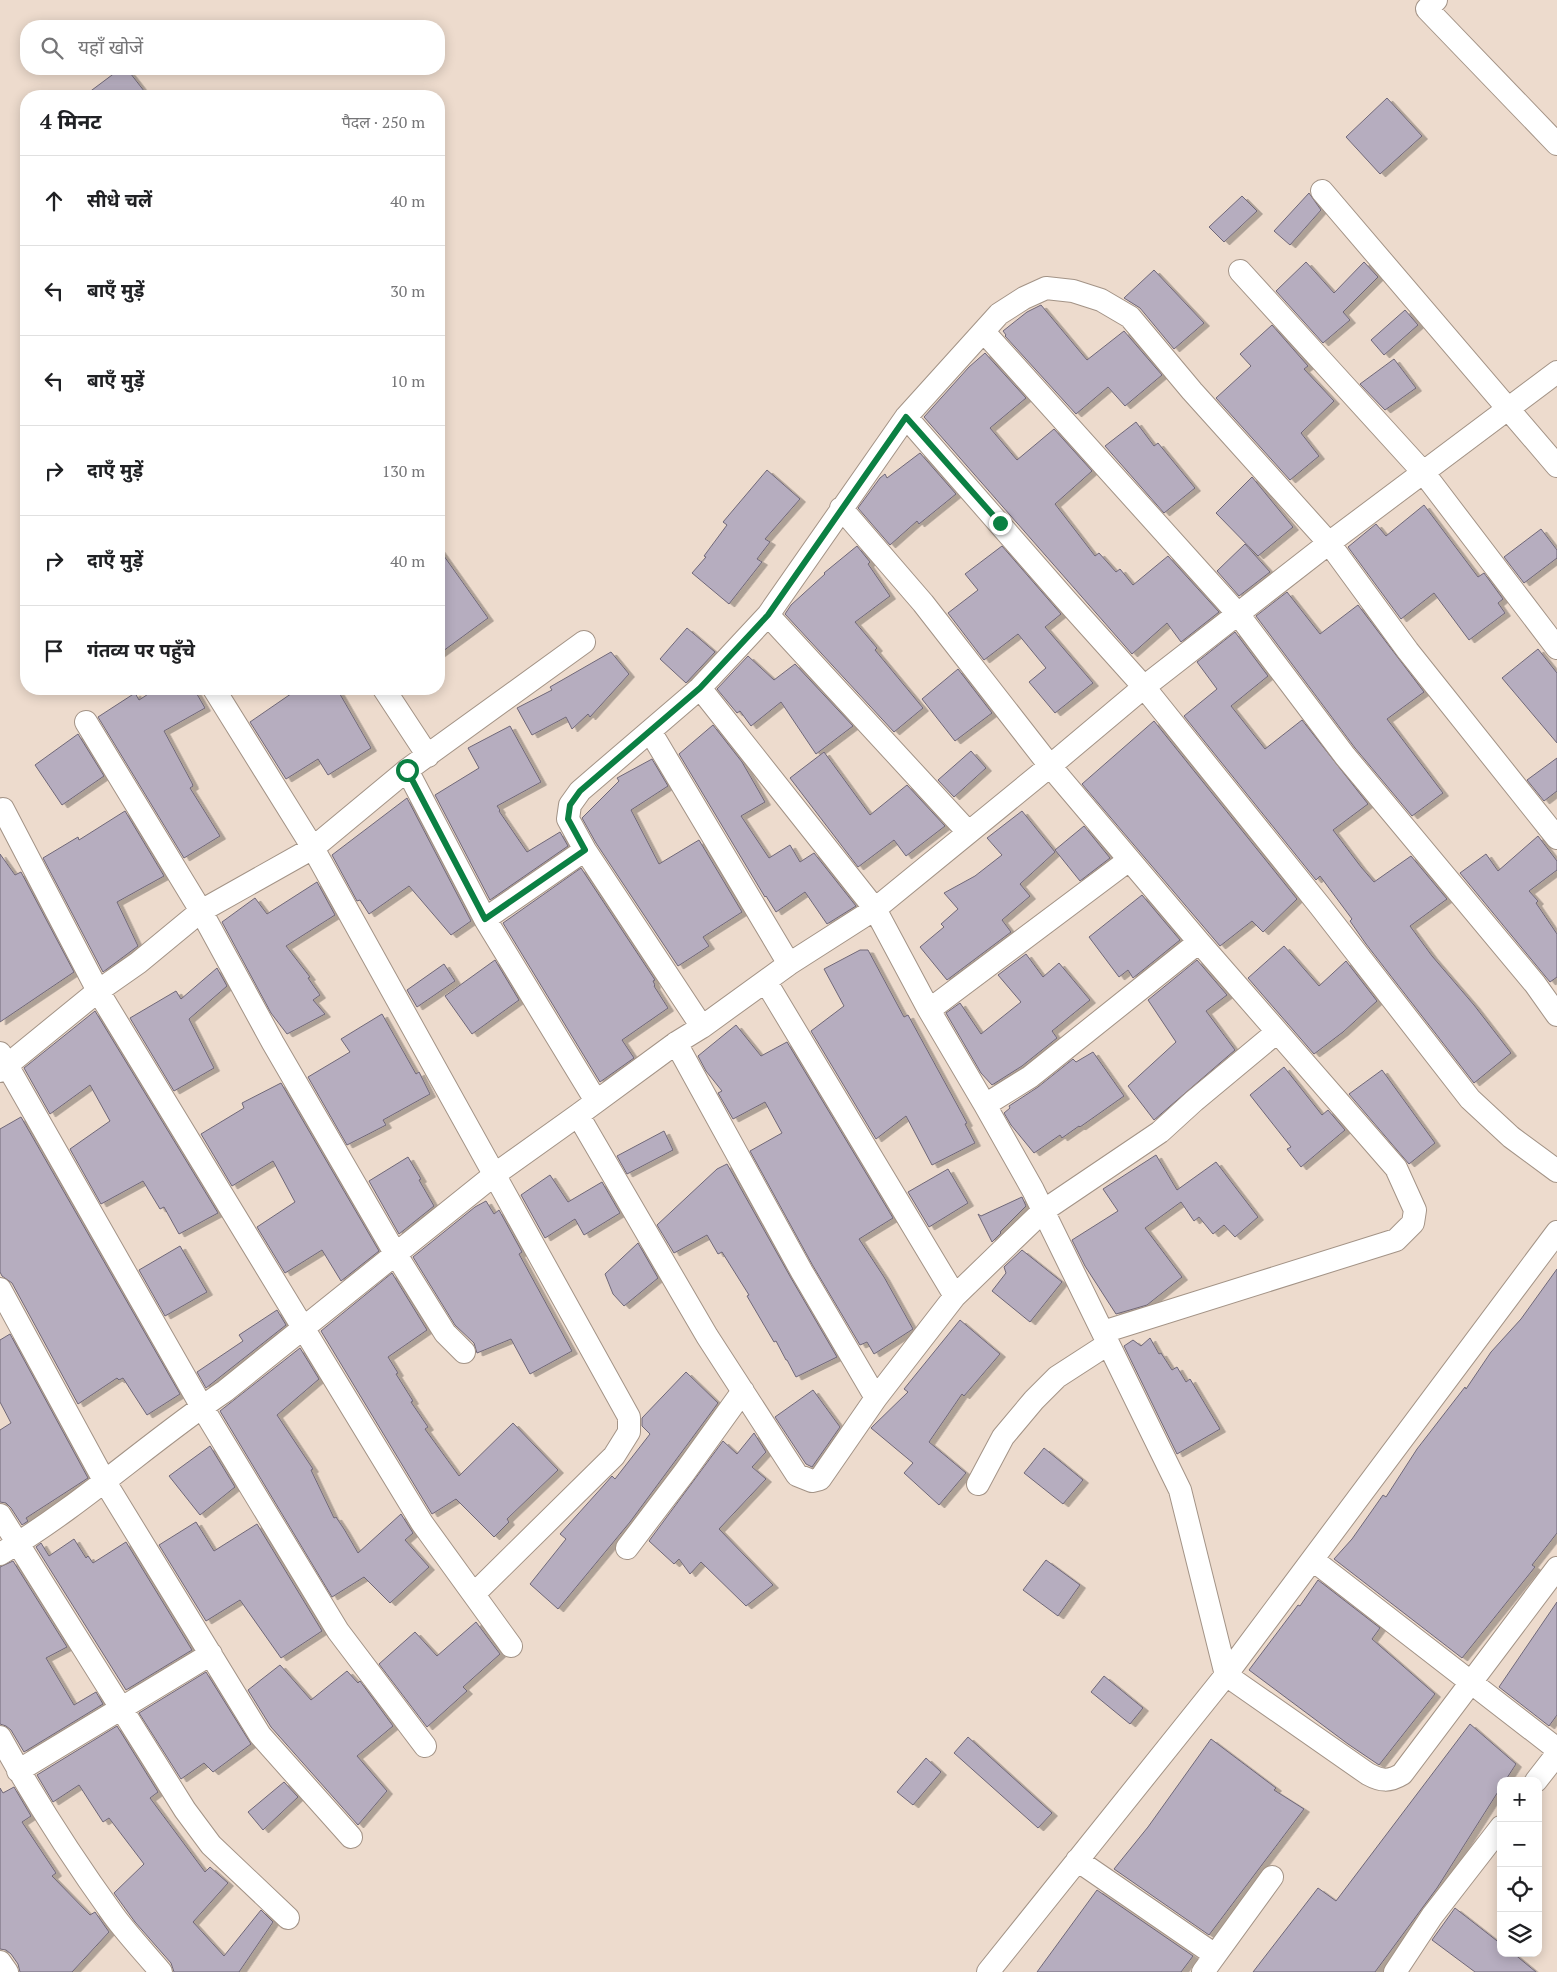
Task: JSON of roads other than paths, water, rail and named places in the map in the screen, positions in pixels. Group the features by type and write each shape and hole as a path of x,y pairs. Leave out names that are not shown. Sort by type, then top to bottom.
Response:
{"street":[{"path":"1436,0 1427,9 1557,144"},
{"path":"1322,191 1557,466"},
{"path":"1240,271 1423,472 1557,648"},
{"path":"702,1027 585,850 568,819 570,805 580,791 700,688 768,615 906,417 999,314 1024,298 1046,288 1073,291 1101,300 1130,317 1328,543 1408,651 1557,838"},
{"path":"984,332 1238,614 1345,756 1535,984 1557,1015"},
{"path":"8,1549 105,1482 225,1391 494,1174 789,964 875,909 1144,687 1328,543 1557,372"},
{"path":"906,417 1144,687 1320,906 1470,1099 1511,1137 1557,1171"},
{"path":"841,508 923,603 1050,766 1128,860 1396,1168 1415,1210 1414,1223 1396,1240 1105,1338 1057,1377 1034,1400 1003,1437 978,1484"},
{"path":"768,615 968,832"},
{"path":"425,1746 338,1631 202,1407 2,1063 138,963 201,911 313,848 407,770 584,642"},
{"path":"700,688 875,909 929,1010 985,1105 1043,1211 1180,1490 1226,1675 1368,1774 1380,1780 1392,1781 1402,1774 1557,1568"},
{"path":"218,695 313,848 629,1417 629,1432 614,1456 474,1594"},
{"path":"388,695 428,756"},
{"path":"86,722 201,911 281,1057 395,1253 445,1333 464,1352"},
{"path":"650,731 789,964"},
{"path":"407,770 485,919 596,1101"},
{"path":"3,809 98,991 422,1523 511,1646"},
{"path":"485,919 585,850"},
{"path":"929,1010 1128,860"},
{"path":"985,1105 1030,1077 1199,942"},
{"path":"766,982 955,1296"},
{"path":"578,1115 707,1336 742,1391 797,1475 812,1481 820,1479 876,1398 955,1296 1043,1211 1160,1132 1277,1032"},
{"path":"676,1043 802,1272 876,1398"},
{"path":"988,1972 1226,1675 1557,1232"},
{"path":"0,1289 105,1482 260,1735 351,1837"},
{"path":"627,1548 689,1466 742,1391"},
{"path":"0,1515 8,1549 121,1708 185,1810 210,1845 288,1918"},
{"path":"1313,1560 1472,1681 1557,1749"},
{"path":"18,1771 210,1654"},
{"path":"0,1738 18,1771 115,1917 161,1972"},
{"path":"1539,1777 1557,1754"},
{"path":"1395,1972 1432,1916 1497,1832"},
{"path":"1078,1860 1209,1963 1272,1877"},
{"path":"0,1962 7,1972"}]}
